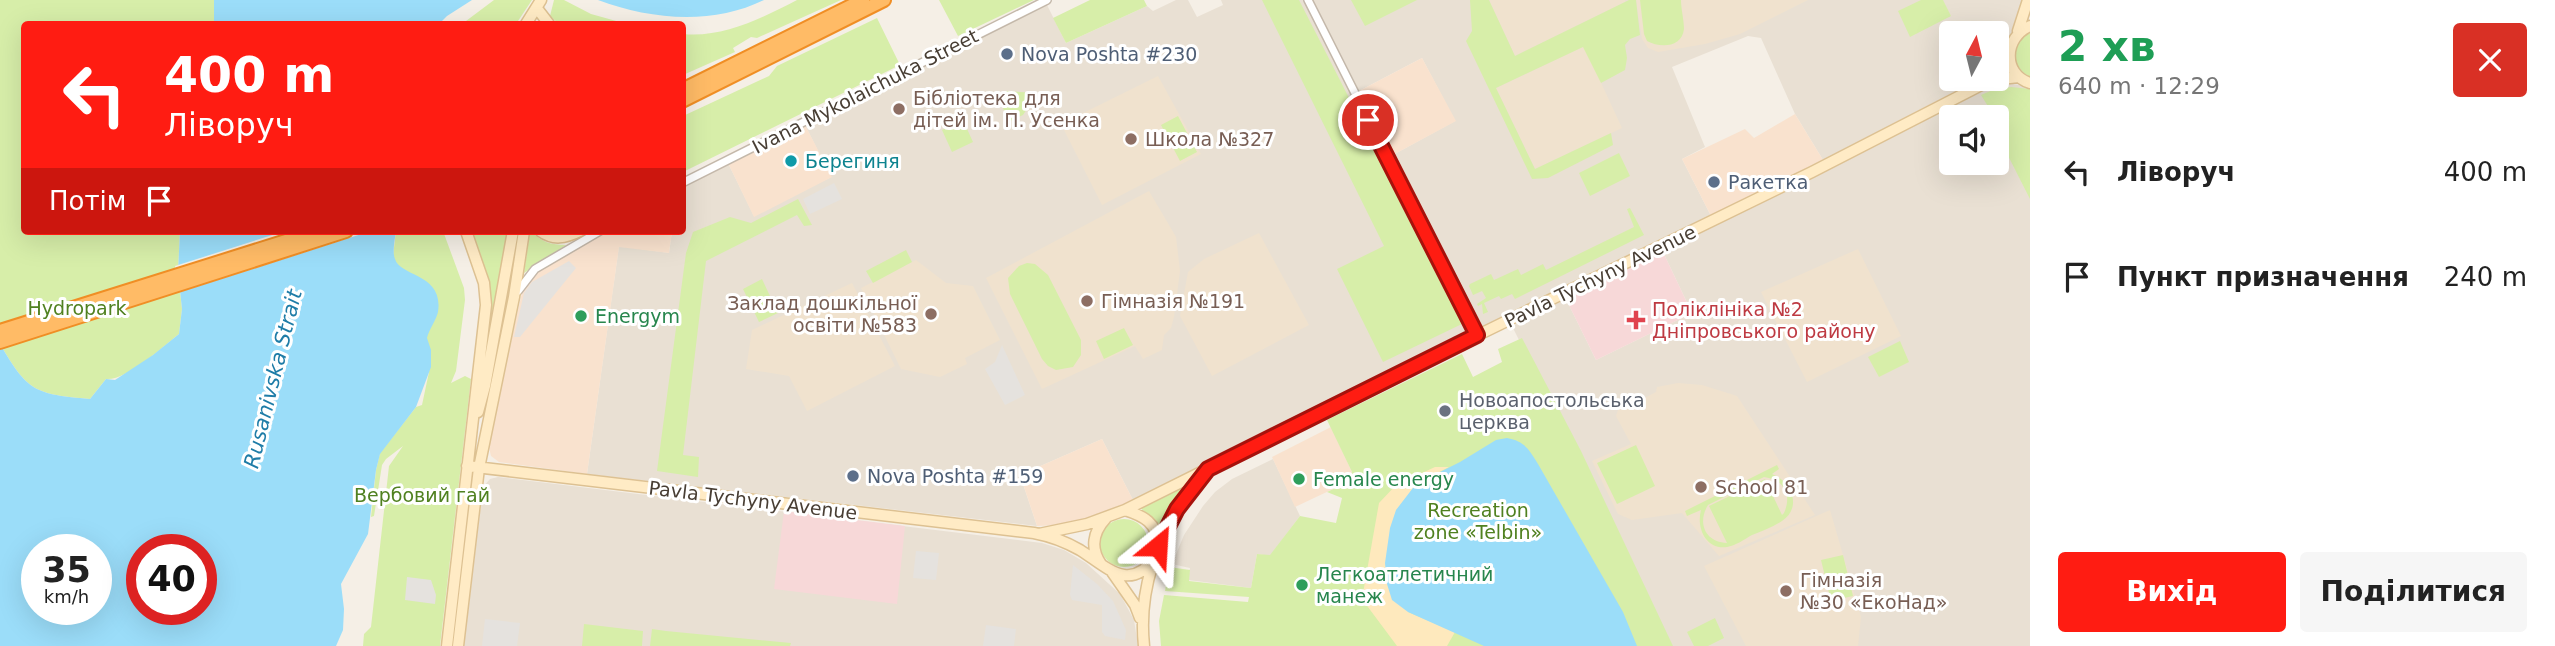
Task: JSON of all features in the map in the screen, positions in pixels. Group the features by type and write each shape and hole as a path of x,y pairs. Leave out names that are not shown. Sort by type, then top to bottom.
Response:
{"highway":[{"path":"686,87 863,0"},
{"path":"686,99 884,0"},
{"path":"0,331 305,235"},
{"path":"0,342 334,235"}],"street":[{"name":"Ivana Mykolaichuka Street","path":"686,181 1047,0"},
{"path":"1308,0 1477,335"},
{"path":"2028,0 2014,40 2010,62 2019,77 2030,83"},
{"path":"532,21 540,5"},
{"path":"540,5 548,21"},
{"path":"2009,49 2014,40 2030,26"},
{"name":"Pavla Tychyny Avenue","path":"2009,77 2019,77"},
{"name":"Pavla Tychyny Avenue","path":"1039,534 1125,510 1812,172 1966,91"},
{"path":"447,646 486,294 467,235"},
{"path":"471,435 485,386 512,235"},
{"path":"458,646 479,468 514,297 523,235"},
{"path":"548,235 561,238 569,235"},
{"path":"514,297 521,284 535,270 593,235"},
{"name":"Pavla Tychyny Avenue","path":"467,466 1039,534 1079,549 1112,572"},
{"name":"Pavla Tychyny Avenue","path":"1142,622 1146,589 1158,546 1177,509 1208,469"},
{"path":"1125,510 1138,514 1151,524 1156,531 1158,546"},
{"path":"1102,565 1094,548 1094,539 1107,517"},
{"path":"1112,572 1132,575 1142,572 1155,558"},
{"path":"1112,572 1135,605 1142,622 1144,646"}],"shaded area":[{"path":"1176,0 1188,0 1197,17 1223,5 1221,0 1304,0 1467,322 1462,336 1133,500 1102,439 1020,475 1037,526 587,474 619,246 669,253 671,235 686,235 686,184 728,163 754,216 831,177 805,125 1046,3 1066,43 1147,6 1153,11"},
{"path":"1313,0 2024,0 2018,21 2009,38 2009,21 1939,21 1939,91 1956,91 1823,160 1795,114 1761,38 1748,36 1672,67 1705,147 1682,159 1711,216 1487,326 1475,323 1391,156 1455,121 1422,58 1359,91"},
{"path":"1489,0 1625,0 1625,2 1515,56"},
{"path":"1636,0 1808,0 1740,34 1705,44 1658,52 1648,48 1642,39"},
{"path":"1584,46 1622,128 1535,169 1496,88"},
{"path":"1422,58 1456,121 1391,156 1359,91"},
{"name":"Школа №327","path":"1158,76 1201,154 1102,205 1061,124"},
{"path":"2009,84 2030,87 2030,646 1656,646 1545,392 1512,326 1566,299 1596,360 1692,313 1662,250 1939,110 1939,175 2009,175 2009,105 1949,105 1973,93 2009,91"},
{"path":"1795,114 1823,160 1711,216 1682,159 1745,129 1754,138"},
{"path":"805,125 832,177 754,217 728,163"},
{"path":"834,183 842,199 810,214 803,199"},
{"name":"Гімназія №191","path":"1149,191 1176,237 1180,271 1174,317 1171,328 1164,335 1162,350 1143,359 1135,346 1042,389 986,278"},
{"path":"1259,233 1309,325 1212,376 1180,316 1188,272 1204,259"},
{"path":"599,235 671,235 669,253 619,247 587,474 499,462 491,456 488,443 523,288 536,273"},
{"path":"1858,249 1901,336 1807,382 1761,292"},
{"path":"1662,250 1692,313 1596,360 1566,299"},
{"name":"Заклад дошкільної освіти №583","path":"916,260 946,283 973,286 1000,340 965,358 967,364 940,377 901,369 861,288"},
{"path":"569,261 576,268 520,337 514,337 524,293 532,282"},
{"path":"852,283 895,366 807,411 789,376 746,369 752,330"},
{"path":"1002,345 1025,395 1005,405 985,369 995,362"},
{"name":"School 81","path":"1678,383 1702,385 1737,396 1815,515 1719,556 1682,513 1632,520 1618,514 1592,461 1631,444 1616,416 1620,404 1629,399 1637,402 1656,392 1657,387"},
{"path":"1331,427 1352,472 1350,481 1295,507 1272,457"},
{"path":"1102,439 1133,500 1113,511 1086,520 1037,526 1020,475"},
{"path":"1273,459 1300,516 1270,556 1257,554 1251,588 1188,580 1190,568 1172,564 1184,535 1203,506 1232,479"},
{"path":"498,477 1042,543 1064,550 1086,563 1120,594 1134,620 1138,646 464,646 483,487 490,479"},
{"name":"Гімназія №30 «ЕкоНад»","path":"1830,510 1861,617 1858,646 1746,646 1704,566"},
{"path":"784,511 905,526 897,604 774,589"},
{"path":"916,551 939,553 936,580 913,578"},
{"path":"1073,565 1113,601 1126,630 1125,640 1105,636 1102,632 1102,605 1072,600 1070,595"},
{"path":"407,577 431,580 436,595 435,604 405,600"},
{"path":"485,619 520,623 517,646 482,646"},
{"path":"986,625 1016,629 1014,646 983,646"}],"green space":[{"name":"Hydropark","path":"0,0 214,0 214,21 21,21 21,235 180,235 178,272 182,309 179,334 134,369 124,375 106,379 90,399 57,395 35,388 18,372 0,344"},
{"path":"494,0 532,0 518,21 466,21"},
{"path":"554,0 564,0 591,14 616,21 556,21 550,16"},
{"path":"797,0 841,0 757,38 751,37 733,48 735,52 686,74 686,34 713,33 756,20"},
{"path":"939,0 1034,0 958,36"},
{"path":"1090,0 1144,0 1147,6 1066,43 1053,18"},
{"path":"1262,0 1299,0 1464,323 1383,362 1337,269 1384,246"},
{"path":"1351,0 1417,0 1365,26"},
{"path":"1470,0 1489,0 1515,56 1629,0 1636,0 1640,35 1630,39 1625,45 1625,70 1601,83 1583,47 1496,88 1535,169 1611,133 1613,145 1548,178 1532,179 1466,41 1472,31"},
{"path":"1640,0 1681,0 1684,29 1679,40 1670,45 1647,41"},
{"path":"1921,0 1943,0 1951,16 1910,37 1898,11"},
{"path":"877,18 900,65 686,171 686,115 769,76 777,66"},
{"path":"2030,33 2030,77 2019,67 2015,48 2023,37"},
{"path":"2009,87 2030,89 2030,199 2009,158 2009,105 1987,105 1981,95 1990,91 2009,91"},
{"path":"1005,91 1037,93 1023,115 1010,121 996,96"},
{"path":"1178,116 1197,152 1180,161 1161,125"},
{"path":"963,120 973,142 952,152 942,130"},
{"path":"1619,153 1630,176 1590,196 1579,173"},
{"path":"798,199 812,225 804,226 797,215 706,261 683,455 699,457 698,477 657,471 686,253 693,232 730,217 751,223"},
{"path":"1630,208 1644,235 1515,299 1512,294 1484,303 1488,312 1483,314 1482,304 1477,304 1486,298 1482,291 1473,295 1470,284 1491,274 1494,280 1518,269 1521,275 1543,264 1546,270 1634,227 1627,209"},
{"name":"Вербовий гай","path":"396,235 444,235 464,288 465,300 456,371 451,383 465,376 471,379 440,646 363,646 364,634 371,627 389,466 403,446 382,465 374,516 371,517 380,453 416,407 422,405 429,372 388,298"},
{"path":"473,235 507,235 483,370 490,297"},
{"path":"529,235 535,235 547,242 566,245 524,273"},
{"path":"906,250 912,262 873,283 866,271"},
{"path":"1035,264 1048,275 1081,340 1081,355 1073,367 1056,370 1048,366 1010,294 1008,278 1019,266"},
{"path":"762,279 778,313 759,322 743,289"},
{"path":"1124,328 1133,345 1104,359 1096,341"},
{"name":"Recreation zone «Telbin»","path":"1522,338 1581,451 1673,646 1161,646 1159,621 1164,595 1248,602 1249,597 1165,591 1169,567 1190,570 1189,581 1251,588 1257,554 1270,555 1300,516 1336,523 1342,498 1327,492 1350,481 1352,472 1327,420 1462,354 1473,377 1502,362 1498,349"},
{"path":"1900,341 1909,362 1879,377 1868,357"},
{"path":"1636,445 1655,486 1617,504 1597,463"},
{"path":"1777,465 1779,469 1772,474 1785,482 1793,502 1792,509 1782,521 1727,547 1713,545 1704,536 1700,524 1701,510 1687,516 1685,511","holes":["1764,477 1782,485 1787,494 1782,515 1765,479 1709,506 1727,543 1719,542 1708,535 1703,525 1708,505"]},
{"path":"1188,484 1159,529 1152,517 1140,508"},
{"path":"1124,519 1141,526 1148,543 1141,560 1124,567 1107,560 1100,543 1107,526"},
{"path":"1843,555 1853,596 1831,601 1821,560"},
{"path":"1715,618 1724,638 1708,646 1694,646 1687,632"},
{"path":"584,624 643,631 642,646 582,646"},
{"path":"652,629 791,643 790,646 650,646"}],"sand":[{"path":"1435,467 1449,467 1416,484 1408,612 1455,632 1447,646 1397,646 1362,599 1379,503 1396,485"}],"water":[{"path":"214,0 472,0 442,21 214,21"},
{"path":"598,0 764,0 724,13 682,17 639,12"},
{"name":"Rusanivska Strait","path":"180,235 396,235 394,253 399,265 435,290 438,312 427,338 431,350 431,367 416,407 380,454 368,534 341,584 343,630 336,646 0,646 0,344 18,372 35,388 57,395 90,399 106,379 115,380 179,334 182,309 178,272"},
{"path":"1507,438 1522,444 1535,459 1623,612 1637,646 1484,646 1408,612 1392,600 1385,563 1390,528 1396,510 1416,484 1496,440"}],"pier":[{"path":"272,235 358,235 177,293 175,266"}],"place":[{"name":"Nova Poshta #230","path":"1007,54"},
{"name":"Бібліотека для дітей ім. П. Усенка","path":"899,109"},
{"name":"Школа №327","path":"1131,139"},
{"name":"Берегиня","path":"791,161"},
{"name":"Ракетка","path":"1714,182"},
{"name":"Гімназія №191","path":"1087,301"},
{"name":"Заклад дошкільної освіти №583","path":"931,314"},
{"name":"Energym","path":"581,316"},
{"name":"Поліклініка №2 Дніпровського району","path":"1636,320"},
{"name":"Новоапостольська церква","path":"1445,411"},
{"name":"Nova Poshta #159","path":"853,476"},
{"name":"Female energy","path":"1299,479"},
{"name":"School 81","path":"1701,487"},
{"name":"Легкоатлетичний манеж","path":"1302,585"},
{"name":"Гімназія №30 «ЕкоНад»","path":"1786,591"}],"route":[{"path":"1158,546 1177,509 1208,469 1477,335 1368,120"}]}
